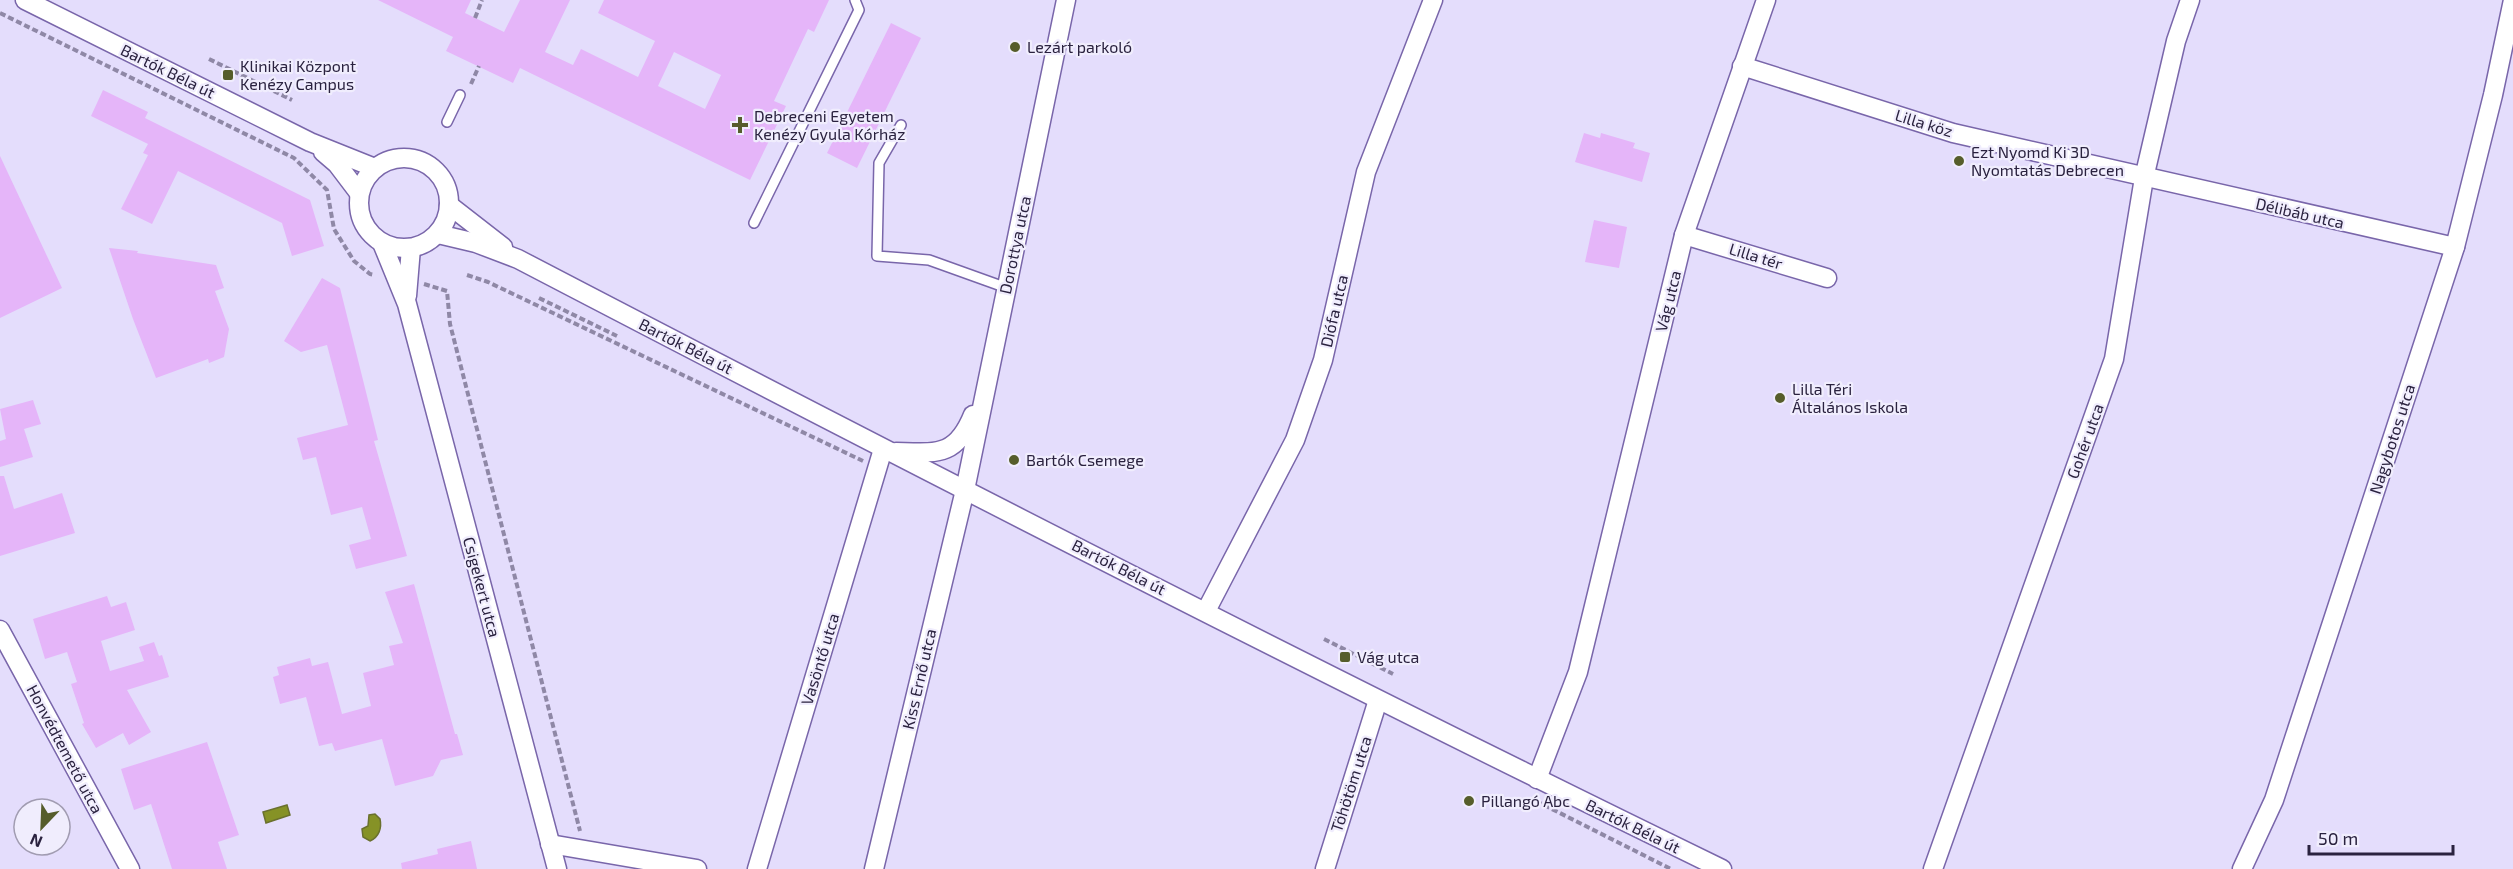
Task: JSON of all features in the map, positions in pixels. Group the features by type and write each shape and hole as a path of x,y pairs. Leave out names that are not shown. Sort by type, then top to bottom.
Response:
{"street":[{"name":"Bartók Béla út","path":"25,0 310,142"},
{"name":"Dorottya utca","path":"965,490 1066,0"},
{"name":"Diófa utca","path":"1206,611 1295,440 1323,360 1366,172 1433,0"},
{"name":"Vág utca","path":"1537,779 1578,672 1684,235 1766,0"},
{"name":"Gohér utca","path":"1933,869 2114,359 2144,178 2176,41 2190,0"},
{"name":"Nagybotos utca","path":"2242,869 2274,800 2455,247 2493,95 2513,0"},
{"name":"Lilla köz","path":"1742,66 1953,132 2144,178"},
{"path":"310,142 375,168"},
{"path":"310,142 337,164 359,193"},
{"path":"404,157 416,159 430,166 444,184 449,206 447,219 438,234 431,240 411,248 399,248 382,243 370,234 362,222 358,207 359,193 365,179 375,168 387,160 404,157"},
{"name":"Délibáb utca","path":"2144,178 2455,247"},
{"path":"449,206 518,259"},
{"path":"438,234 476,243 518,259"},
{"name":"Lilla tér","path":"1684,235 1827,278"},
{"path":"382,243 407,304"},
{"path":"407,304 411,248"},
{"name":"Bartók Béla út","path":"518,259 886,451 1378,700 1722,869"},
{"name":"Csigekert utca","path":"407,304 557,869"},
{"path":"886,451 938,452 954,446 966,432 986,383"},
{"name":"Vasöntő utca","path":"757,869 877,468 886,451"},
{"name":"Kiss Ernő utca","path":"874,869 965,490"},
{"name":"Honvédtemető utca","path":"0,630 130,869"},
{"name":"Töhötöm utca","path":"1325,869 1378,700"},
{"path":"550,844 697,869"}],"lane":[{"path":"754,223 859,10 855,0"},
{"path":"447,122 460,95"},
{"path":"901,125 879,164 877,256 929,260 1007,288"}],"path":[{"path":"475,18 482,0"},
{"path":"0,13 294,158 318,180"},
{"path":"209,59 292,100"},
{"path":"471,84 479,66"},
{"path":"467,275 498,287 877,468"},
{"path":"447,291 450,324 585,849"},
{"path":"539,298 617,336"},
{"path":"1324,639 1393,674"},
{"path":"1534,800 1671,869"}],"shaded area":[{"path":"287,805 290,815 266,823 263,812"},
{"path":"375,814 380,819 381,826 378,835 370,841 363,837 362,829 368,826 369,815"}],"building":[{"path":"378,0 471,0 465,13 504,32 520,0 570,0 545,52 573,65 581,49 638,77 655,41 598,13 604,0 829,0 814,32 808,29 774,101 786,106 750,180 520,68 513,83 446,51 453,37","holes":["674,52 721,75 705,109 658,86"]},
{"path":"891,23 921,38 857,168 827,153"},
{"path":"103,90 148,112 145,118 310,200 324,246 292,256 282,223 178,171 152,224 121,209 148,155 143,153 148,144 91,116"},
{"path":"1584,133 1600,138 1601,133 1635,143 1633,148 1650,153 1642,182 1575,162"},
{"path":"0,156 62,288 0,318"},
{"path":"1594,220 1627,227 1619,268 1585,262"},
{"path":"109,248 216,265 224,288 215,291 229,329 224,357 209,363 208,359 156,378"},
{"path":"322,278 340,288 378,440 374,441 407,556 356,569 349,545 371,539 362,507 331,515 316,457 303,460 297,438 348,425 327,345 301,352 284,341"},
{"path":"33,400 41,424 24,429 33,457 0,467 0,441 6,439 0,409"},
{"path":"0,476 4,476 14,509 62,493 75,533 0,556"},
{"path":"414,584 455,734 457,734 463,755 441,760 433,776 395,786 382,739 335,751 332,743 319,746 306,697 280,704 273,677 279,675 277,667 310,658 312,666 328,662 342,714 371,706 363,673 394,665 389,646 403,643 385,592"},
{"path":"107,596 111,607 126,602 135,630 101,641 110,671 144,661 139,647 154,642 159,656 162,655 169,677 127,690 151,732 129,745 123,733 96,748 82,724 84,723 71,684 77,682 67,652 45,659 33,619"},
{"path":"207,742 239,835 218,842 227,869 172,869 151,804 134,810 121,769"},
{"path":"471,841 477,869 402,869 401,863 438,854 437,849"}],"place":[{"name":"Lezárt parkoló","path":"1015,47"},
{"name":"Klinikai Központ Kenézy Campus","path":"228,75"},
{"name":"Debreceni Egyetem Kenézy Gyula Kórház","path":"740,125"},
{"name":"Ezt Nyomd Ki 3D Nyomtatás Debrecen","path":"1959,161"},
{"name":"Lilla Téri Általános Iskola","path":"1780,398"},
{"name":"Bartók Csemege","path":"1014,460"},
{"name":"Vág utca","path":"1345,657"},
{"name":"Pillangó Abc","path":"1469,801"}]}
